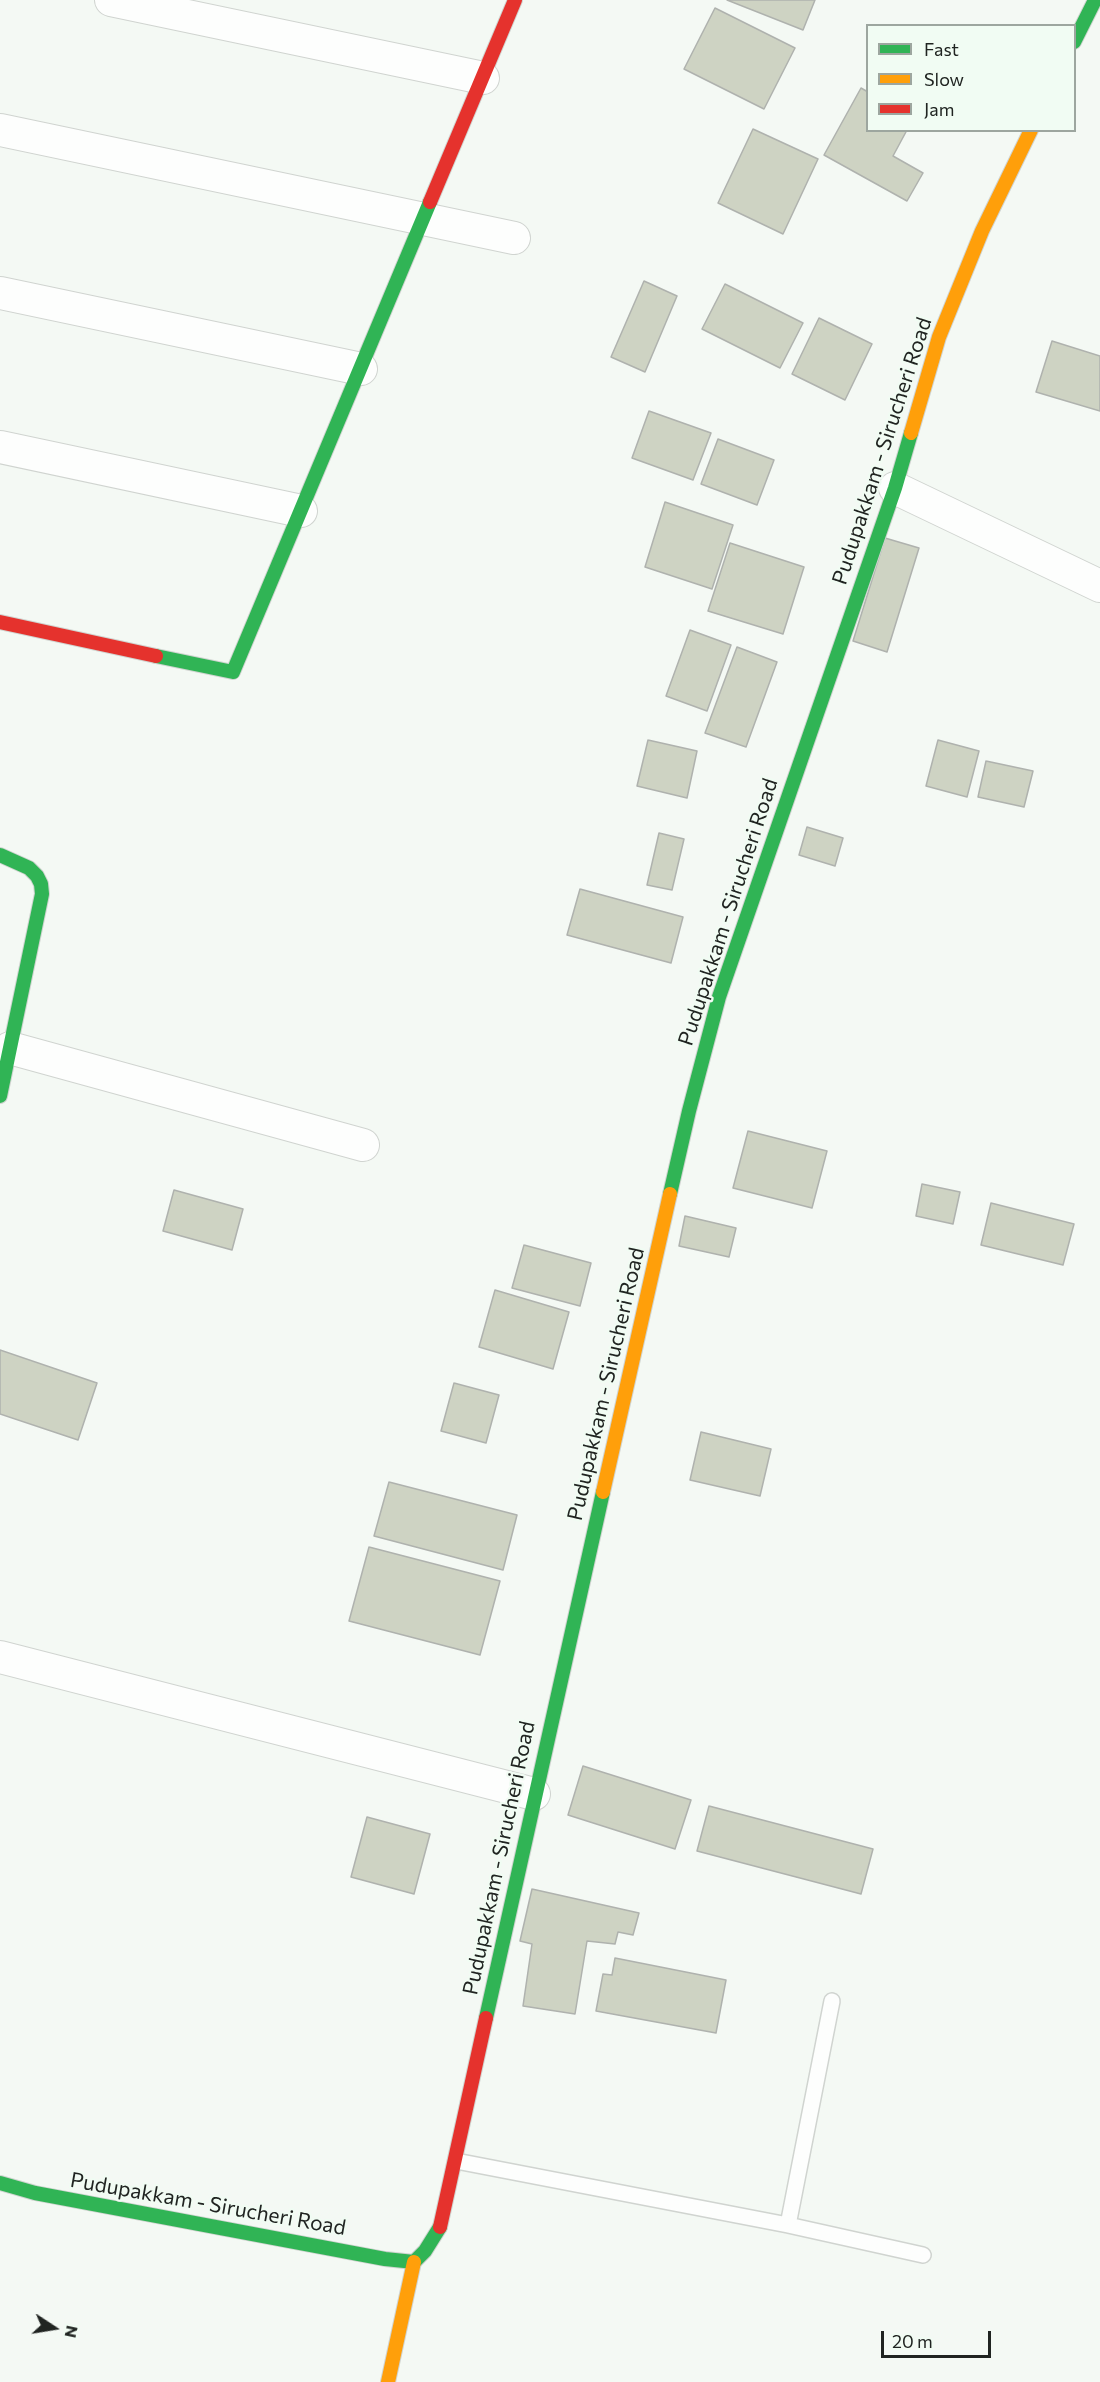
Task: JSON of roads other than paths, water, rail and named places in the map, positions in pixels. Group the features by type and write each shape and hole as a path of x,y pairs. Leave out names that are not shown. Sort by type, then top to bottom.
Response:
{"street":[{"path":"111,0 483,78"},
{"path":"0,622 233,672 515,0"},
{"path":"1076,38 1095,0"},
{"path":"0,130 514,238"},
{"name":"Pudupakkam - Sirucheri Road","path":"0,2183 35,2193 226,2230 385,2259 414,2262 425,2251 442,2223 534,1794 689,1111 719,997 896,488 939,337 982,231 1030,132"},
{"path":"0,293 361,369"},
{"path":"0,447 301,511"},
{"path":"896,488 1100,586"},
{"path":"0,855 29,868 38,876 41,884 40,906 0,1096"},
{"path":"10,1048 363,1145"},
{"path":"0,1657 534,1794"},
{"path":"388,2382 414,2262"}],"lane":[{"path":"788,2225 832,2001"},
{"path":"456,2161 788,2225 923,2255"}]}
